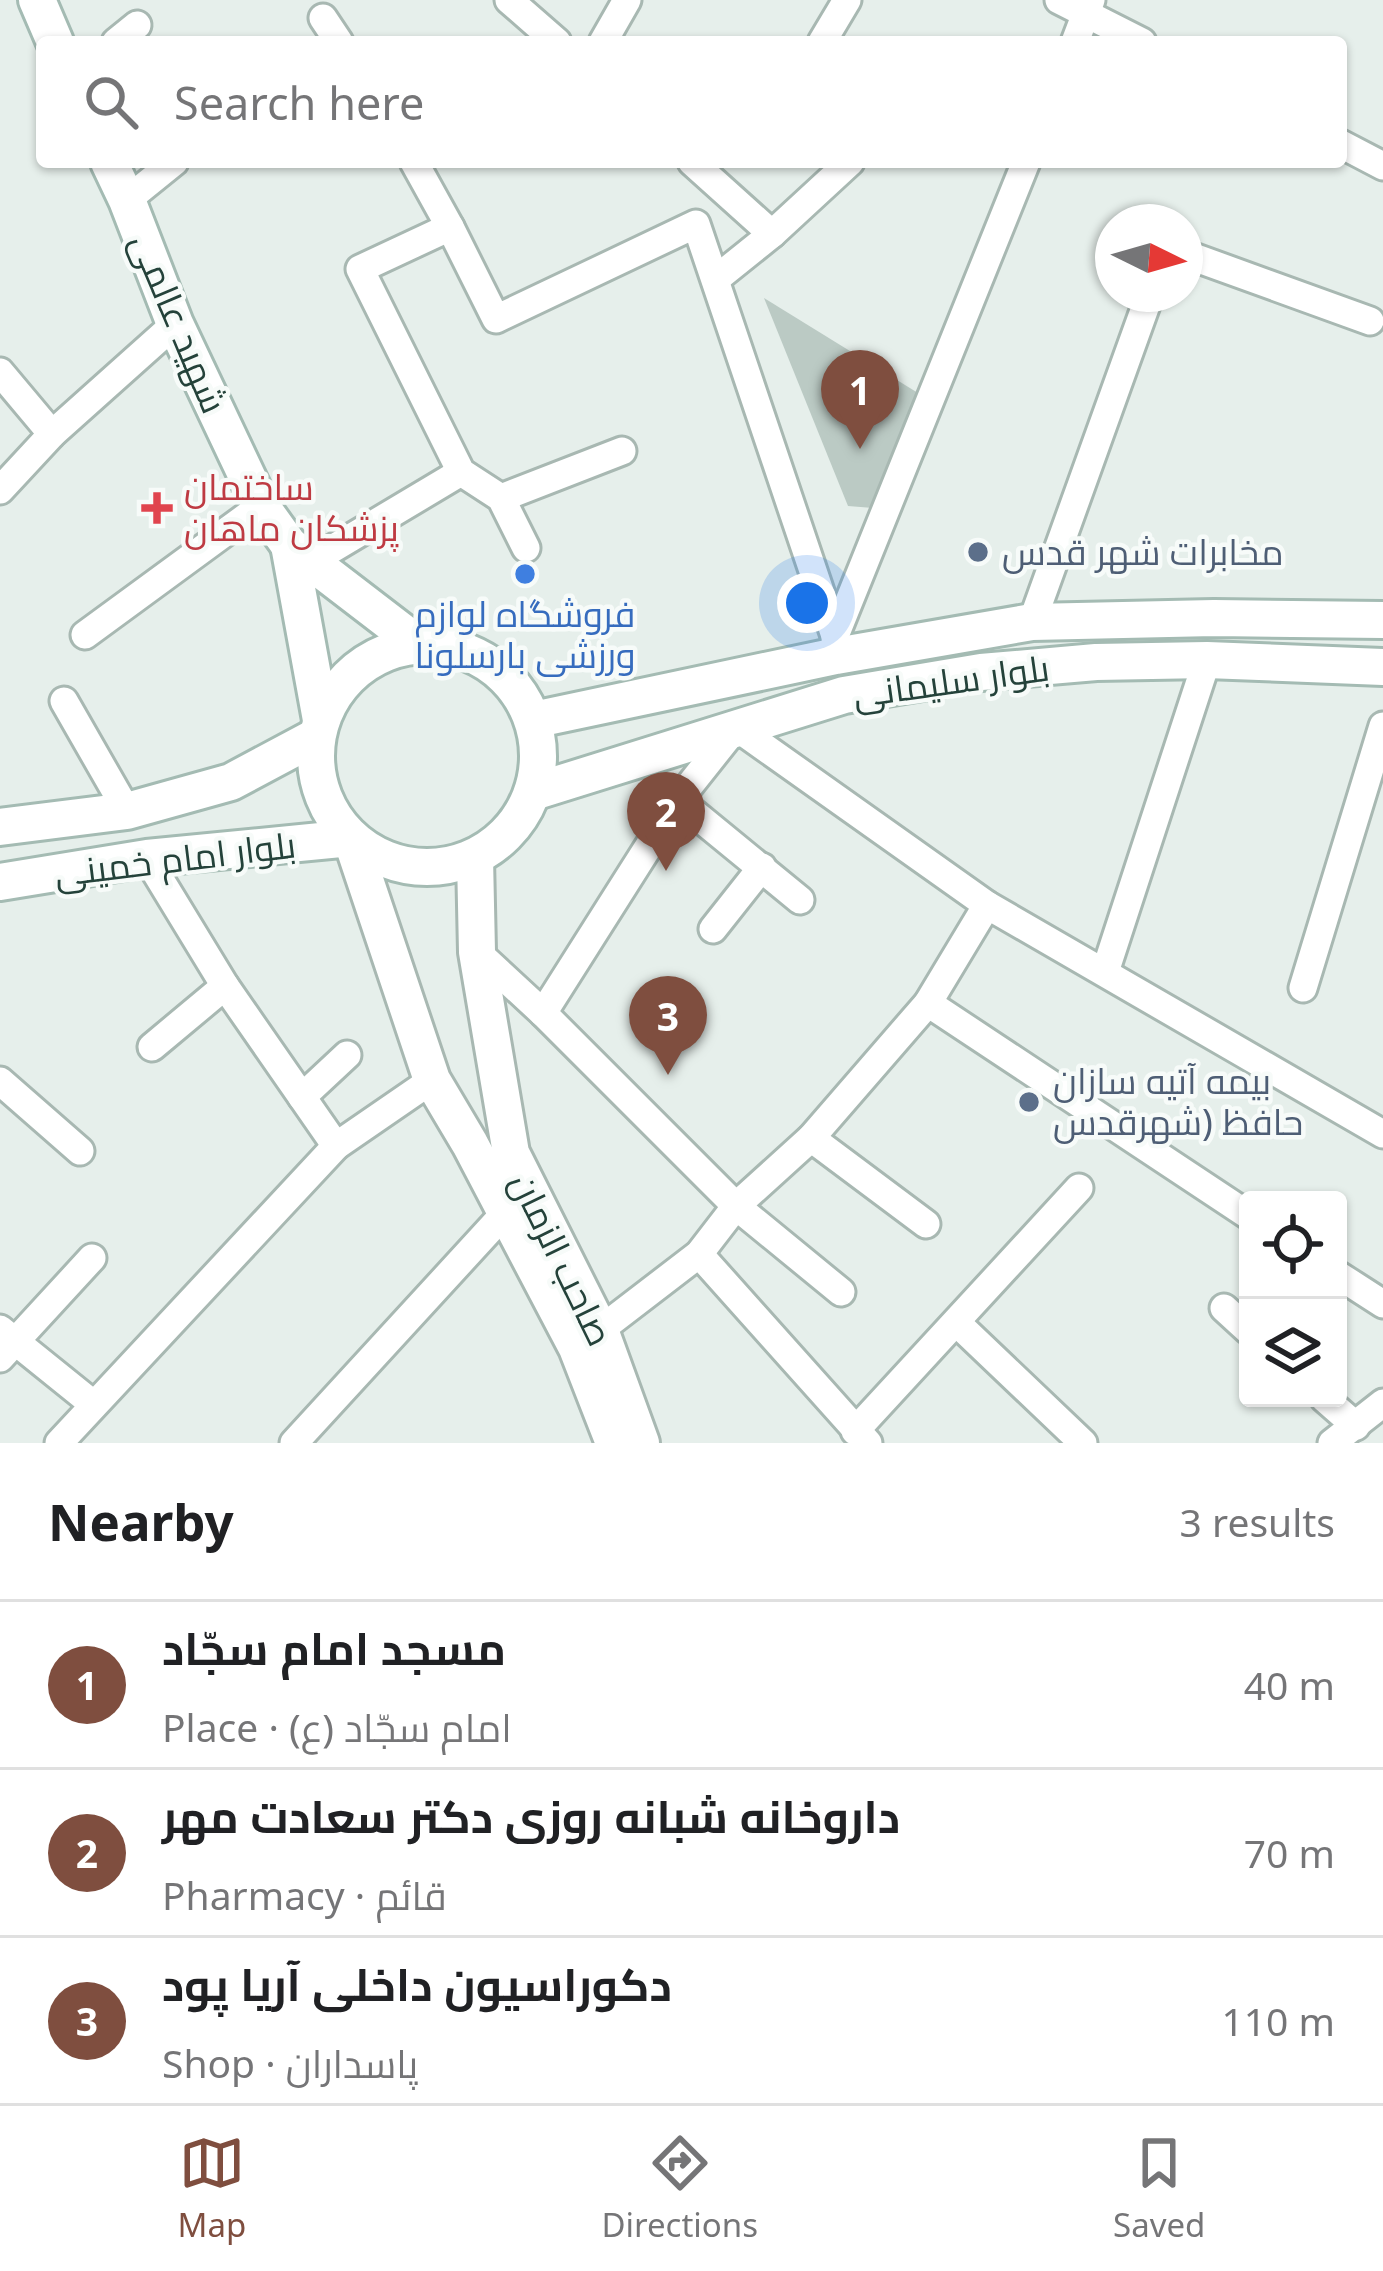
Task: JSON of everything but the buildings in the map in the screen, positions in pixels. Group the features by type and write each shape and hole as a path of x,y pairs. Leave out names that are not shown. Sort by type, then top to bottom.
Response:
{"main road":[{"path":"37,0 52,36"},
{"name":"شهید عالمی","path":"113,168 175,324 262,506 300,553 418,644"},
{"name":"شهید عالمی","path":"300,553 319,728"},
{"name":"بلوار سلیمانی","path":"533,720 836,646 1032,622 1383,620"},
{"path":"418,644 447,645 476,655 520,693 533,720 539,756 533,792 520,819 500,842 475,858 446,867 395,864 371,854 351,838 328,809 317,773 319,728 336,691 358,668 386,651 418,644"},
{"name":"بلوار سلیمانی","path":"533,792 844,695 981,672 1096,662 1207,660 1383,667"},
{"name":"بلوار امام خمینی","path":"0,827 128,811 231,782 319,728"},
{"name":"بلوار امام خمینی","path":"0,882 147,858 351,838"},
{"name":"صاحب الزمان","path":"351,838 432,1080 505,1213 588,1339 604,1436"},
{"name":"صاحب الزمان","path":"475,858 478,952 495,988 498,1072 511,1153 588,1339 641,1443"}],"street":[{"path":"509,0 550,36"},
{"path":"606,36 626,0"},
{"path":"826,36 847,0"},
{"path":"1059,0 1089,7 1133,36"},
{"path":"1077,36 1089,7"},
{"path":"1347,147 1383,166"},
{"path":"128,200 167,168"},
{"path":"417,168 496,320 696,224 836,646"},
{"path":"699,168 772,234"},
{"path":"716,279 844,168"},
{"path":"836,646 1024,168"},
{"path":"450,226 360,269 461,472 501,498 526,548"},
{"path":"1203,261 1370,321"},
{"path":"1032,622 1144,312"},
{"path":"0,490 52,434 175,324"},
{"path":"0,372 52,434"},
{"path":"501,498 622,451"},
{"path":"300,553 461,472"},
{"path":"85,635 262,506"},
{"path":"1105,972 1207,660"},
{"path":"64,701 128,811"},
{"path":"1303,988 1383,726"},
{"path":"543,1013 678,800 736,727 987,905 1383,1134"},
{"path":"678,800 800,900"},
{"path":"147,858 225,986 336,1146"},
{"path":"713,929 763,868"},
{"path":"588,1339 699,1254 736,1206 811,1138 928,1003 987,905"},
{"path":"152,1047 225,986"},
{"path":"495,988 543,1013 736,1206 841,1292"},
{"path":"928,1003 1239,1209"},
{"path":"302,1097 347,1054"},
{"path":"59,1443 336,1146 432,1080"},
{"path":"0,1081 80,1150"},
{"path":"811,1138 926,1224"},
{"path":"699,1254 862,1437 957,1322 1079,1188"},
{"path":"294,1443 505,1213"},
{"path":"92,1258 5,1342 93,1404"},
{"path":"1347,1281 1383,1304"},
{"path":"1224,1308 1239,1322"},
{"path":"957,1322 1083,1443"},
{"path":"1332,1443 1383,1402"},
{"path":"1334,1407 1356,1426"}],"place":[{"name":"مسجد امام سجّاد","path":"860,449"},
{"name":"ساختمان پزشکان ماهان","path":"157,508"},
{"name":"مخابرات شهر قدس","path":"978,552"},
{"name":"فروشگاه لوازم ورزشی بارسلونا","path":"525,574"},
{"name":"داروخانه شبانه روزی دکتر سعادت مهر","path":"666,871"},
{"name":"دکوراسیون داخلی آریا پود","path":"668,1075"},
{"name":"بیمه آتیه سازان حافظ (شهرقدس","path":"1029,1102"}]}
